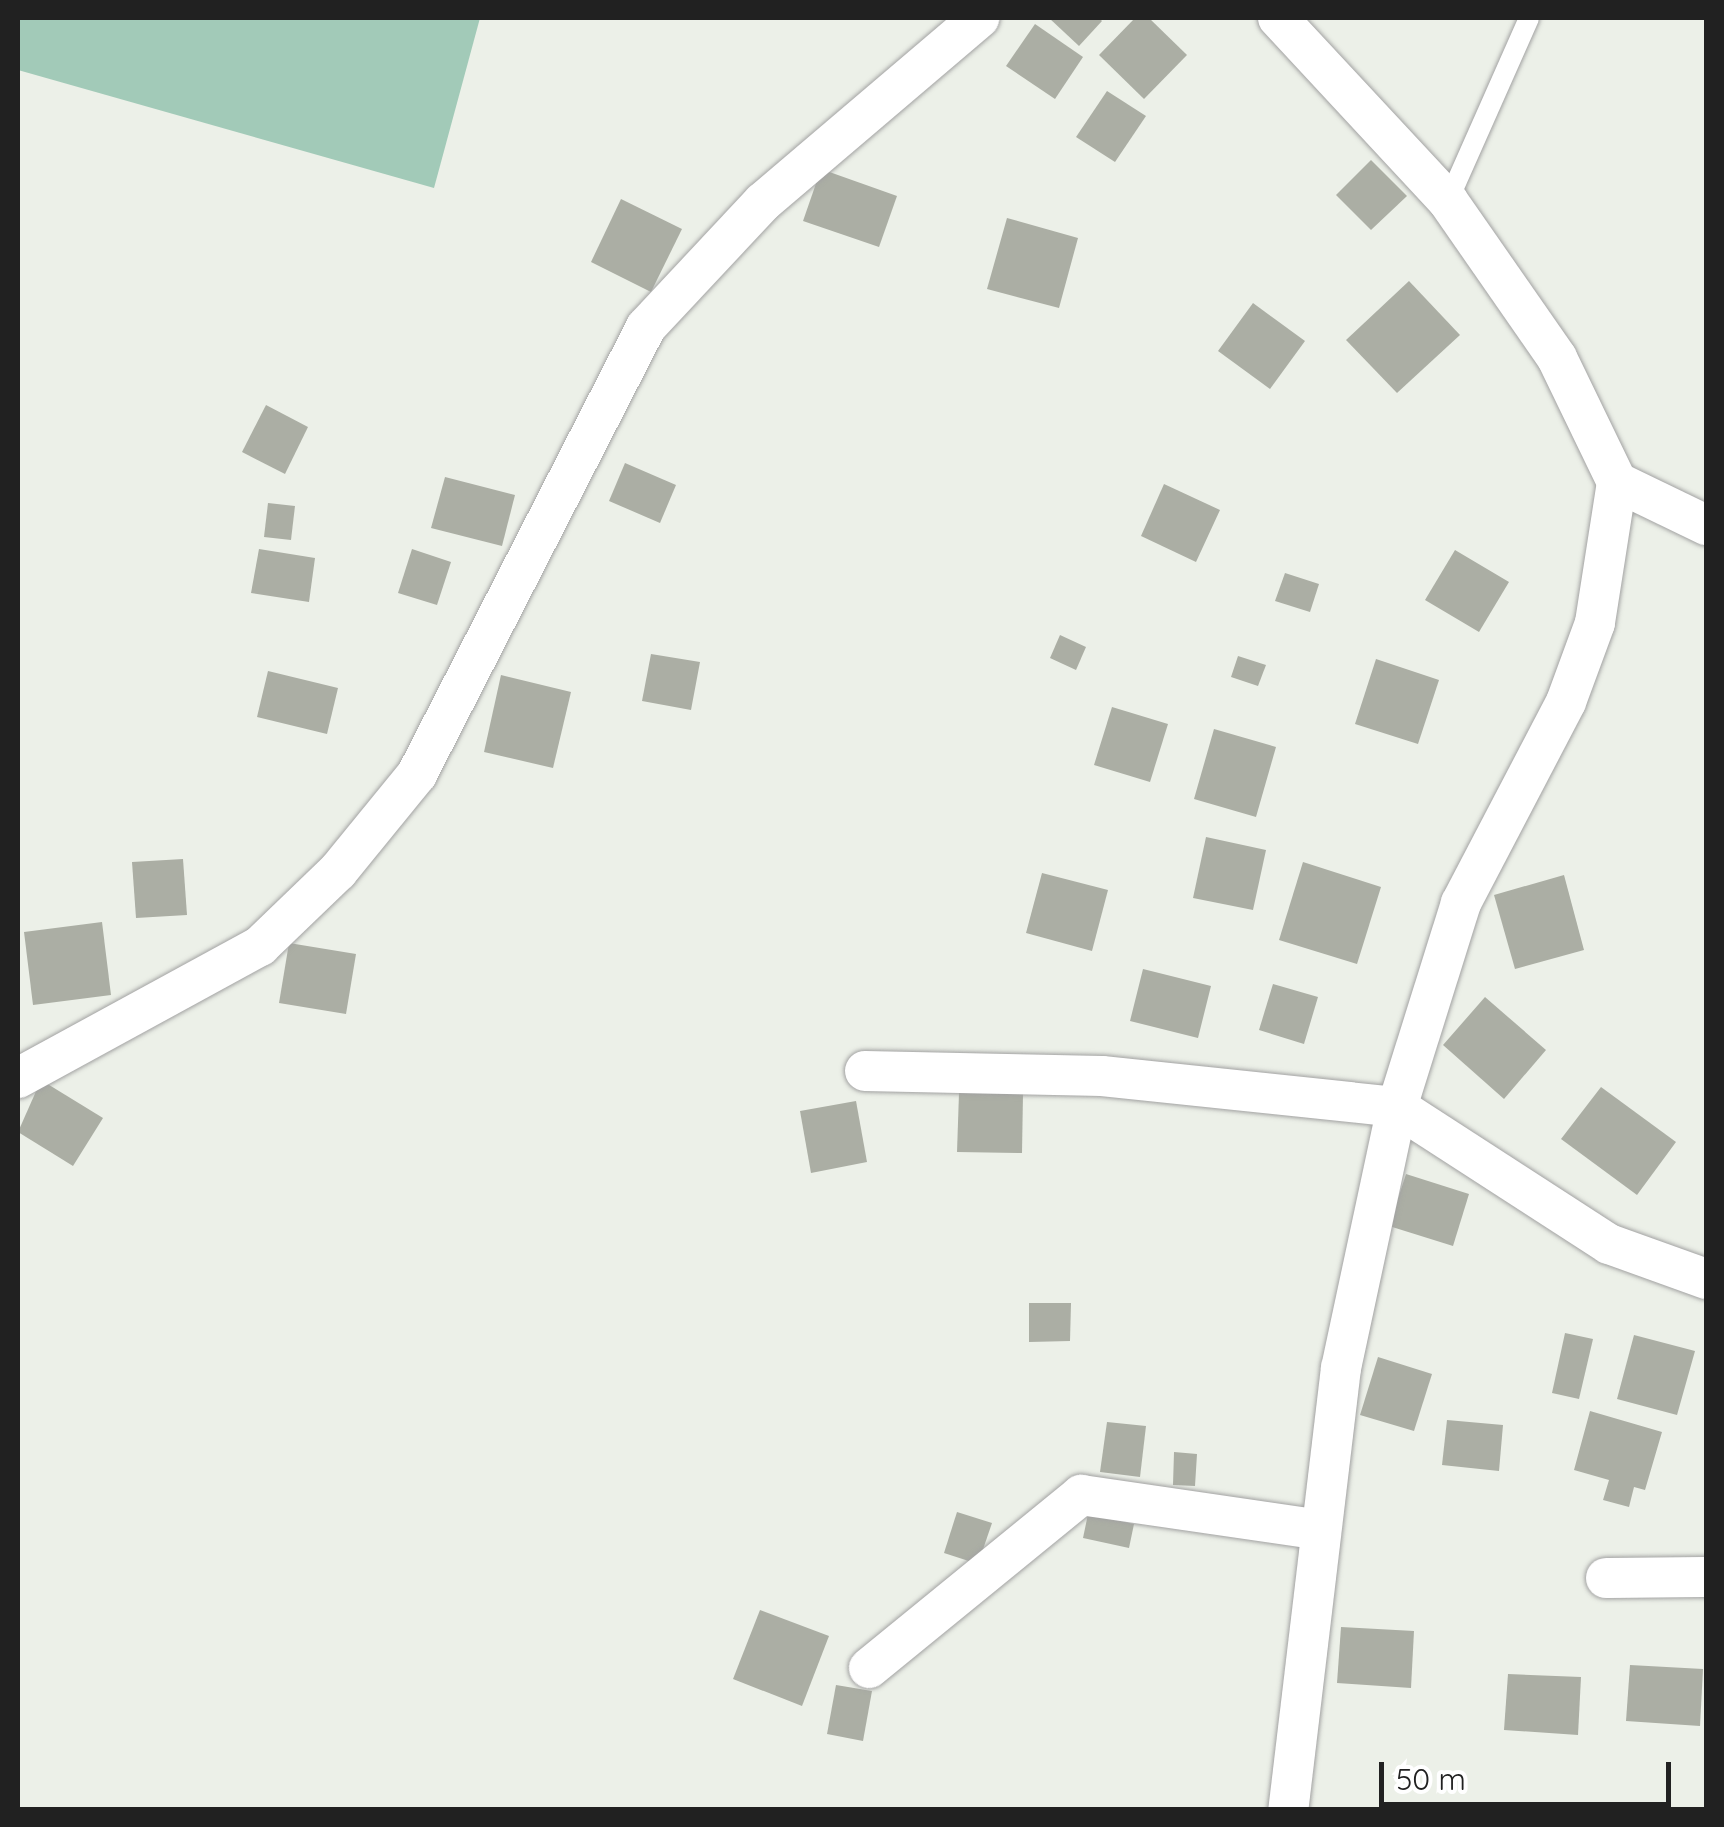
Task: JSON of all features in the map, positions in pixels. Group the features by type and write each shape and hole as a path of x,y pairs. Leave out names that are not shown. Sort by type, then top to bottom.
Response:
{"street":[{"path":"18,1078 260,946 338,871 417,774 646,328 763,202 979,18"},
{"path":"1278,18 1448,201 1557,358 1617,482 1595,623 1566,702 1461,903 1397,1107 1342,1368 1288,1810"},
{"path":"1617,482 1706,525"},
{"path":"865,1071 1102,1076 1397,1107 1609,1244 1706,1280"},
{"path":"869,1668 1081,1495 1320,1530"},
{"path":"1606,1578 1706,1577"}],"lane":[{"path":"1448,201 1528,18"}],"green space":[{"path":"18,18 480,18 434,188 18,70"}],"building":[{"path":"1049,18 1099,18 1102,21 1079,46"},
{"path":"1135,18 1149,18 1187,55 1144,99 1099,55"},
{"path":"1035,24 1083,57 1055,99 1006,66"},
{"path":"1107,91 1146,116 1115,162 1076,137"},
{"path":"1371,160 1407,196 1371,230 1336,195"},
{"path":"821,169 897,196 879,247 803,221"},
{"path":"621,199 682,229 651,292 591,262"},
{"path":"1007,218 1078,238 1059,308 987,289"},
{"path":"1409,281 1460,335 1397,393 1346,340"},
{"path":"1253,303 1305,341 1270,389 1218,351"},
{"path":"266,405 308,427 285,474 242,452"},
{"path":"625,463 676,485 660,523 609,501"},
{"path":"445,477 515,495 502,546 431,528"},
{"path":"1164,484 1220,510 1196,562 1141,536"},
{"path":"268,503 295,506 291,540 264,537"},
{"path":"259,549 315,558 309,602 251,593"},
{"path":"412,549 451,562 437,605 398,593"},
{"path":"1455,550 1509,582 1479,632 1425,600"},
{"path":"1285,573 1319,584 1310,612 1275,601"},
{"path":"1060,635 1086,647 1076,670 1050,658"},
{"path":"651,654 700,662 691,710 642,701"},
{"path":"1238,656 1266,665 1258,686 1231,677"},
{"path":"1376,659 1439,680 1418,744 1355,724"},
{"path":"268,671 338,688 327,734 257,717"},
{"path":"501,675 571,692 553,768 484,752"},
{"path":"1112,707 1168,724 1150,782 1094,765"},
{"path":"1214,729 1276,747 1256,817 1194,799"},
{"path":"1206,837 1266,850 1253,910 1193,898"},
{"path":"183,859 187,915 136,918 132,862"},
{"path":"1303,862 1381,887 1357,964 1279,940"},
{"path":"1042,873 1108,890 1092,951 1026,933"},
{"path":"1564,875 1584,950 1515,969 1494,895"},
{"path":"102,922 111,995 33,1005 24,932"},
{"path":"289,943 356,954 346,1014 279,1003"},
{"path":"1143,969 1211,986 1198,1038 1130,1021"},
{"path":"1273,984 1318,997 1304,1044 1259,1030"},
{"path":"1485,997 1546,1050 1504,1099 1443,1045"},
{"path":"41,1080 103,1118 73,1166 18,1132"},
{"path":"1601,1087 1676,1142 1637,1195 1561,1139"},
{"path":"959,1093 1023,1094 1022,1153 957,1152"},
{"path":"856,1101 867,1162 811,1173 800,1111"},
{"path":"1406,1174 1469,1194 1453,1246 1389,1226"},
{"path":"1029,1303 1071,1303 1070,1341 1029,1342"},
{"path":"1565,1333 1593,1339 1579,1399 1552,1393"},
{"path":"1634,1335 1695,1351 1677,1415 1617,1399"},
{"path":"1378,1357 1432,1374 1414,1431 1360,1415"},
{"path":"1590,1411 1662,1432 1645,1490 1634,1487 1629,1507 1603,1500 1609,1480 1574,1470"},
{"path":"1447,1420 1503,1425 1499,1471 1442,1465"},
{"path":"1107,1422 1146,1426 1140,1477 1100,1472"},
{"path":"1174,1452 1197,1454 1195,1486 1173,1485"},
{"path":"957,1512 992,1523 978,1564 944,1553"},
{"path":"1088,1514 1134,1524 1129,1548 1083,1538"},
{"path":"760,1610 829,1636 802,1706 733,1679"},
{"path":"1341,1627 1414,1631 1411,1688 1337,1683"},
{"path":"1630,1665 1703,1669 1700,1726 1626,1721"},
{"path":"1508,1674 1581,1677 1578,1735 1504,1730"},
{"path":"836,1685 872,1691 863,1741 827,1734"}]}
